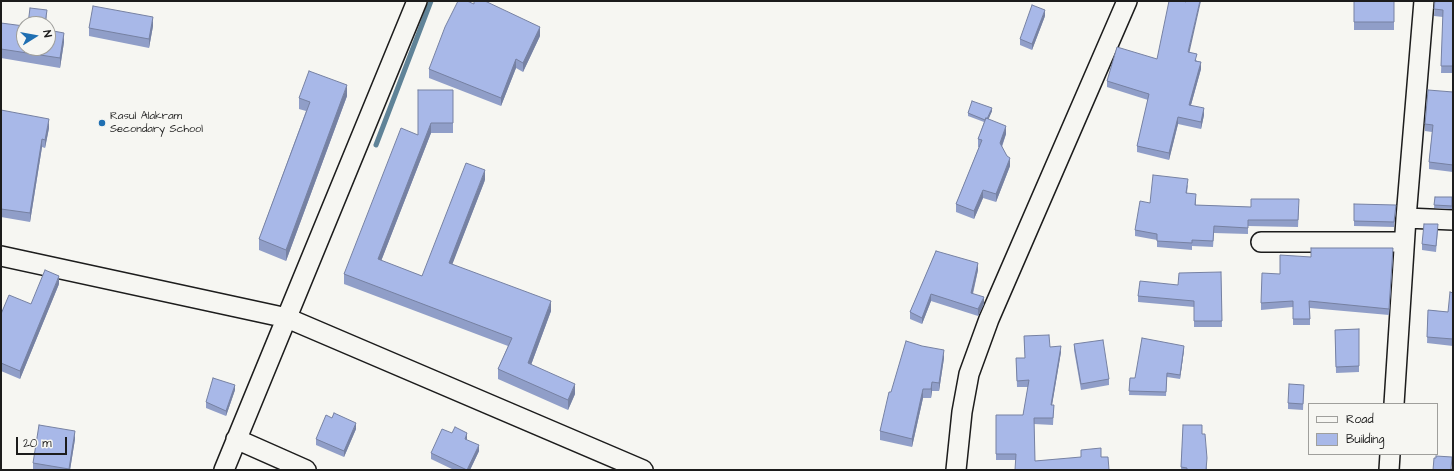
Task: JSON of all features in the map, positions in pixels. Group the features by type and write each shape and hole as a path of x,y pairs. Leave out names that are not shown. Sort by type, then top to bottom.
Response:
{"street":[{"path":"224,470 417,1"},
{"path":"956,470 962,412 968,374 984,333 1127,1"},
{"path":"1394,403 1404,242 1424,1"},
{"path":"1406,218 1453,220"},
{"path":"1261,242 1404,242"},
{"path":"1,256 287,318 643,470"},
{"path":"236,439 306,470"},
{"path":"1389,470 1390,455"}],"building":[{"path":"458,1 467,1 474,4 474,1 485,1 540,27 523,63 516,59 501,98 429,69 445,27"},
{"path":"1169,1 1200,1 1188,52 1197,54 1195,61 1201,62 1189,105 1204,108 1201,122 1178,117 1169,153 1137,146 1149,94 1107,81 1117,47 1157,59"},
{"path":"1354,1 1394,1 1394,22 1354,22"},
{"path":"1435,1 1453,1 1453,66 1441,66 1443,10 1434,9"},
{"path":"1032,5 1045,10 1032,44 1020,39"},
{"path":"93,6 153,17 149,39 89,28"},
{"path":"30,8 47,10 46,16 29,16"},
{"path":"1,23 16,25 16,51 1,49"},
{"path":"56,32 64,33 60,58 47,56 56,56"},
{"path":"309,71 347,85 286,250 259,239 310,102 299,98"},
{"path":"418,90 453,90 453,123 431,123 378,259 422,276 466,163 485,170 449,263 551,301 528,363 575,384 568,400 498,369 512,338 344,274 401,128 418,135"},
{"path":"1428,90 1453,92 1453,165 1429,162 1433,125 1425,124"},
{"path":"972,101 992,108 987,119 986,118 985,120 968,113"},
{"path":"1,110 49,119 45,140 42,139 30,213 1,209"},
{"path":"986,118 1006,126 1000,143 1007,156 1010,158 996,194 983,190 974,211 956,204 982,140 978,139"},
{"path":"1153,175 1188,179 1186,193 1196,194 1195,205 1251,207 1251,199 1299,199 1298,220 1248,220 1248,228 1214,226 1213,241 1192,240 1192,243 1157,241 1157,234 1135,230 1140,201 1150,203"},
{"path":"1435,197 1452,197 1452,206 1434,205"},
{"path":"1354,204 1396,205 1394,222 1354,221"},
{"path":"1424,224 1438,224 1436,246 1422,244"},
{"path":"1311,248 1393,248 1389,309 1309,301 1310,319 1293,319 1293,301 1261,303 1262,273 1280,274 1280,255 1311,257"},
{"path":"936,251 978,263 971,293 984,297 978,309 931,294 922,318 910,312"},
{"path":"45,270 59,276 20,371 1,363 1,314 9,295 31,304"},
{"path":"1221,272 1222,321 1194,321 1194,301 1138,296 1140,281 1178,285 1179,273"},
{"path":"1450,292 1453,293 1453,339 1427,337 1428,310 1448,312"},
{"path":"1359,329 1359,366 1336,367 1335,330"},
{"path":"1049,335 1050,347 1061,346 1051,405 1054,405 1053,418 1034,418 1035,461 1081,457 1081,450 1101,448 1101,457 1108,457 1109,470 1015,470 1016,454 996,454 996,415 1023,415 1029,380 1017,381 1016,358 1025,358 1024,336"},
{"path":"1142,338 1184,346 1180,375 1167,373 1166,392 1129,391 1130,378 1135,378"},
{"path":"1103,340 1109,379 1081,384 1074,344"},
{"path":"906,341 944,350 939,383 932,382 931,389 923,389 912,439 880,431 889,392 891,392"},
{"path":"213,378 235,385 226,411 206,402"},
{"path":"1289,384 1304,385 1303,404 1288,403"},
{"path":"334,413 356,423 344,451 316,439 326,415 332,418"},
{"path":"39,425 75,431 69,469 33,463"},
{"path":"1183,425 1202,425 1202,434 1205,434 1207,458 1206,470 1187,470 1187,468 1181,467"},
{"path":"455,427 467,433 465,439 479,445 467,470 431,453 442,429 452,433"},
{"path":"1436,456 1452,457 1451,469 1453,470 1433,470 1434,458 1436,458"}],"waterway":[{"path":"376,145 431,1"}],"place":[{"name":"Rasul Alakram Secondary School","path":"102,123"}]}
